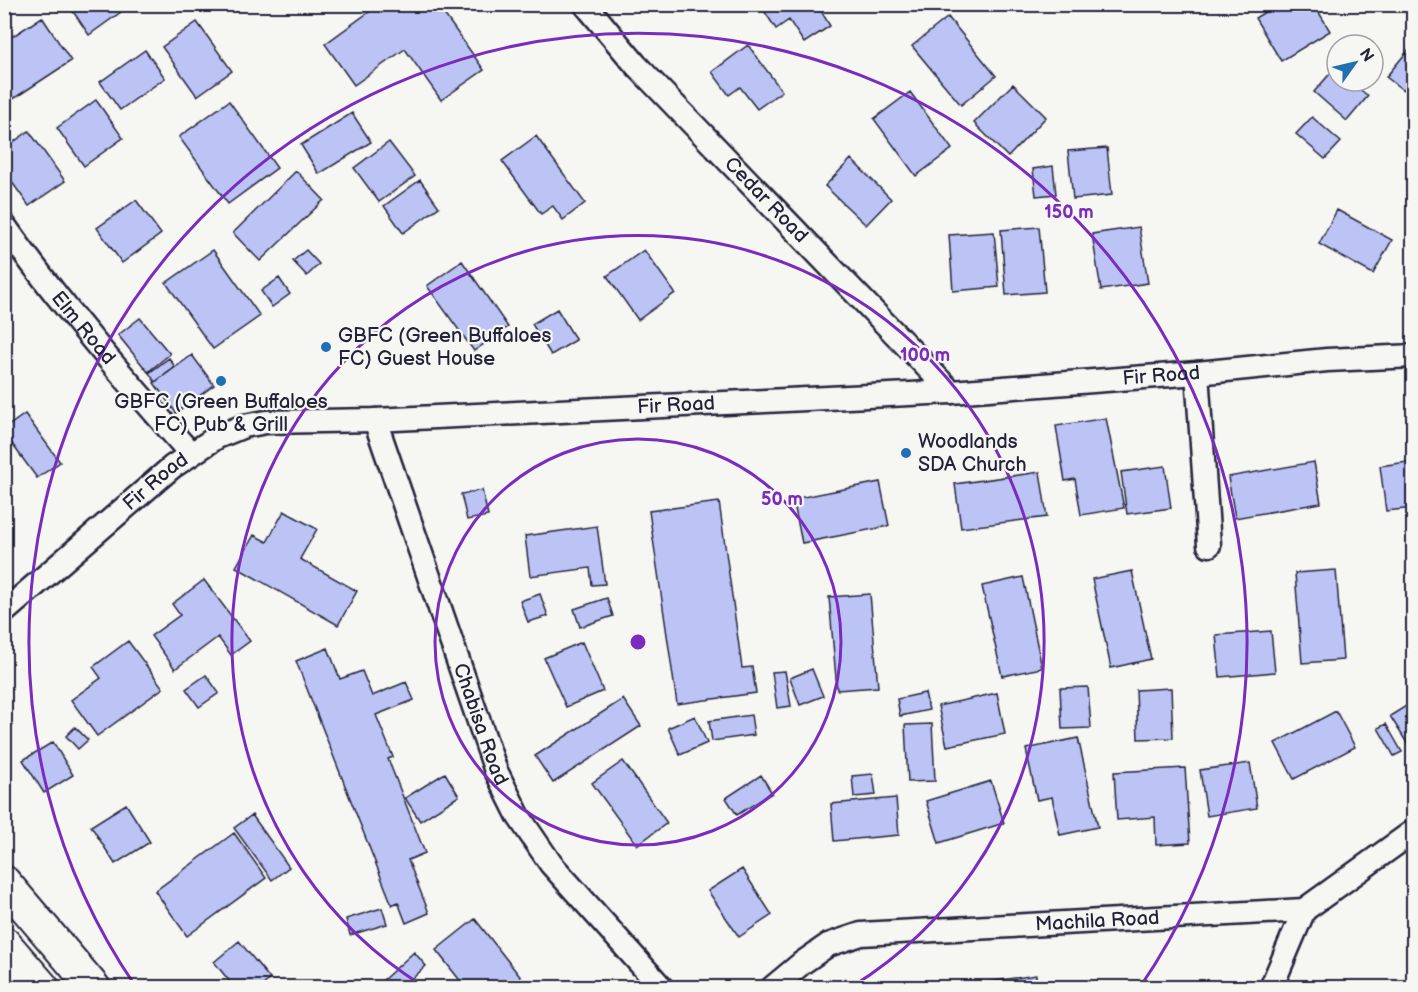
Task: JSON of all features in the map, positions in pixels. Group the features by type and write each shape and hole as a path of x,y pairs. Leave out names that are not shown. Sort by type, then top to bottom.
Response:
{"main road":[{"path":"4,882 94,987"},
{"path":"4,943 43,987"}],"street":[{"name":"Cedar Road","path":"585,4 636,65 951,392"},
{"name":"Elm Road","path":"4,225 99,348 191,454"},
{"name":"Fir Road","path":"4,612 148,486 217,436 243,426 266,422 375,420 951,392 1197,373 1327,360 1413,356"},
{"path":"1197,373 1209,545"},
{"name":"Chabisa Road","path":"375,420 496,771 519,817 551,864 662,987"},
{"path":"1271,987 1304,910 1413,831"},
{"name":"Machila Road","path":"772,987 828,945 861,934 1304,910"}],"building":[{"path":"68,4 132,4 89,35"},
{"path":"380,4 437,4 484,70 441,100 405,49 354,85 325,44"},
{"path":"765,4 817,4 830,26 804,43 789,20 776,29 761,6"},
{"path":"1278,4 1314,4 1330,31 1281,61 1255,18"},
{"path":"42,17 71,61 4,105 4,42"},
{"path":"948,17 996,76 961,105 912,46"},
{"path":"197,22 232,71 197,96 162,47"},
{"path":"748,45 782,91 757,109 740,87 729,95 712,72"},
{"path":"1410,48 1414,51 1414,79 1403,90 1386,77"},
{"path":"145,50 165,78 120,110 100,82"},
{"path":"1325,79 1325,93 1364,93 1368,96 1347,121 1314,92"},
{"path":"1013,84 1046,117 1008,157 974,123"},
{"path":"910,92 952,149 916,176 874,119"},
{"path":"96,100 123,138 84,166 57,128"},
{"path":"229,101 277,168 228,204 179,137"},
{"path":"352,113 371,142 319,174 301,145"},
{"path":"1312,117 1341,142 1325,159 1296,134"},
{"path":"29,131 65,181 29,206 4,171 4,149"},
{"path":"536,136 585,203 563,220 553,206 541,214 502,161"},
{"path":"389,142 415,176 379,202 354,168"},
{"path":"1107,148 1112,195 1073,199 1068,151"},
{"path":"851,159 891,199 866,225 825,186"},
{"path":"1053,166 1056,194 1036,196 1033,169"},
{"path":"296,171 324,200 260,261 233,233"},
{"path":"420,180 439,207 403,233 384,206"},
{"path":"136,200 161,234 122,263 97,228"},
{"path":"1337,210 1392,240 1373,274 1319,244"},
{"path":"1039,227 1045,292 1006,295 1001,230"},
{"path":"1139,227 1148,283 1101,290 1092,234"},
{"path":"994,232 999,287 953,291 949,235"},
{"path":"213,250 260,316 213,349 166,283"},
{"path":"306,250 319,264 307,276 293,261"},
{"path":"644,250 675,293 638,320 607,276"},
{"path":"462,261 508,327 474,351 427,286"},
{"path":"279,278 290,294 272,307 261,291"},
{"path":"557,309 576,340 551,355 532,324"},
{"path":"140,318 170,354 148,372 118,335"},
{"path":"192,355 214,385 176,413 154,383"},
{"path":"169,358 175,367 155,382 149,373"},
{"path":"25,414 60,462 37,478 4,433 4,429"},
{"path":"1106,418 1124,508 1081,515 1075,479 1065,481 1056,426"},
{"path":"1414,461 1414,508 1386,511 1380,466"},
{"path":"1314,462 1321,503 1235,518 1228,477"},
{"path":"1165,466 1171,508 1127,514 1121,472"},
{"path":"1040,472 1047,517 961,528 955,484"},
{"path":"880,482 889,526 802,543 793,499"},
{"path":"482,490 488,516 467,520 461,494"},
{"path":"719,502 742,668 752,667 756,693 677,704 649,511"},
{"path":"284,511 317,529 300,559 357,591 338,625 236,567 254,535 267,542"},
{"path":"597,526 605,584 592,585 590,568 530,576 525,536"},
{"path":"1336,570 1343,660 1302,663 1295,573"},
{"path":"1132,571 1151,659 1111,668 1092,579"},
{"path":"1023,577 1042,668 1002,676 982,586"},
{"path":"204,580 250,641 231,655 218,637 175,669 151,636 180,615 172,604"},
{"path":"540,594 548,616 528,622 520,601"},
{"path":"870,594 878,687 837,690 829,597"},
{"path":"607,598 613,616 580,627 574,609"},
{"path":"1271,631 1275,672 1220,677 1216,635"},
{"path":"128,641 163,688 97,736 71,700 101,678 93,667"},
{"path":"582,642 603,691 566,707 544,658"},
{"path":"328,648 340,679 362,671 372,696 406,682 414,700 376,715 393,757 388,759 425,853 408,860 429,913 406,923 398,902 392,905 296,661"},
{"path":"812,669 823,696 800,705 790,678"},
{"path":"785,671 791,706 777,708 772,672"},
{"path":"206,675 219,693 199,707 186,689"},
{"path":"1088,687 1091,728 1062,729 1060,688"},
{"path":"1171,688 1173,738 1138,739 1136,690"},
{"path":"925,693 929,710 900,716 897,699"},
{"path":"997,693 1005,734 947,746 938,706"},
{"path":"623,699 641,726 553,783 535,756"},
{"path":"1414,701 1414,750 1412,751 1390,716"},
{"path":"1336,711 1355,747 1294,779 1275,743"},
{"path":"751,715 754,735 712,741 709,721"},
{"path":"695,716 707,743 680,755 668,728"},
{"path":"932,724 935,781 908,782 905,725"},
{"path":"1386,724 1402,752 1394,756 1378,728"},
{"path":"75,727 88,740 78,749 66,736"},
{"path":"1078,738 1098,827 1060,835 1052,797 1037,800 1026,749"},
{"path":"53,742 73,775 44,793 23,760"},
{"path":"623,761 667,823 637,845 592,783"},
{"path":"1250,763 1257,808 1207,816 1200,770"},
{"path":"1185,768 1190,843 1156,845 1155,817 1117,820 1114,772"},
{"path":"445,773 459,796 420,821 405,798"},
{"path":"873,774 876,795 854,797 852,776"},
{"path":"761,775 772,793 737,815 726,798"},
{"path":"991,781 1004,823 939,843 926,801"},
{"path":"896,798 899,835 834,841 831,804"},
{"path":"126,804 150,842 115,864 91,826"},
{"path":"252,815 289,867 272,880 234,828"},
{"path":"234,833 266,878 187,936 155,891"},
{"path":"742,869 772,915 739,937 708,891"},
{"path":"382,908 387,924 350,935 346,919"},
{"path":"475,919 529,988 466,988 436,950"},
{"path":"239,941 270,979 260,988 235,988 214,962"},
{"path":"414,952 426,966 402,988 388,988 382,981"},
{"path":"1036,975 1037,988 981,988 981,983"}],"place":[{"name":"GBFC (Green Buffaloes FC) Guest House","path":"326,347"},
{"name":"GBFC (Green Buffaloes FC) Pub & Grill","path":"221,381"},
{"name":"Woodlands SDA Church","path":"906,453"}]}
